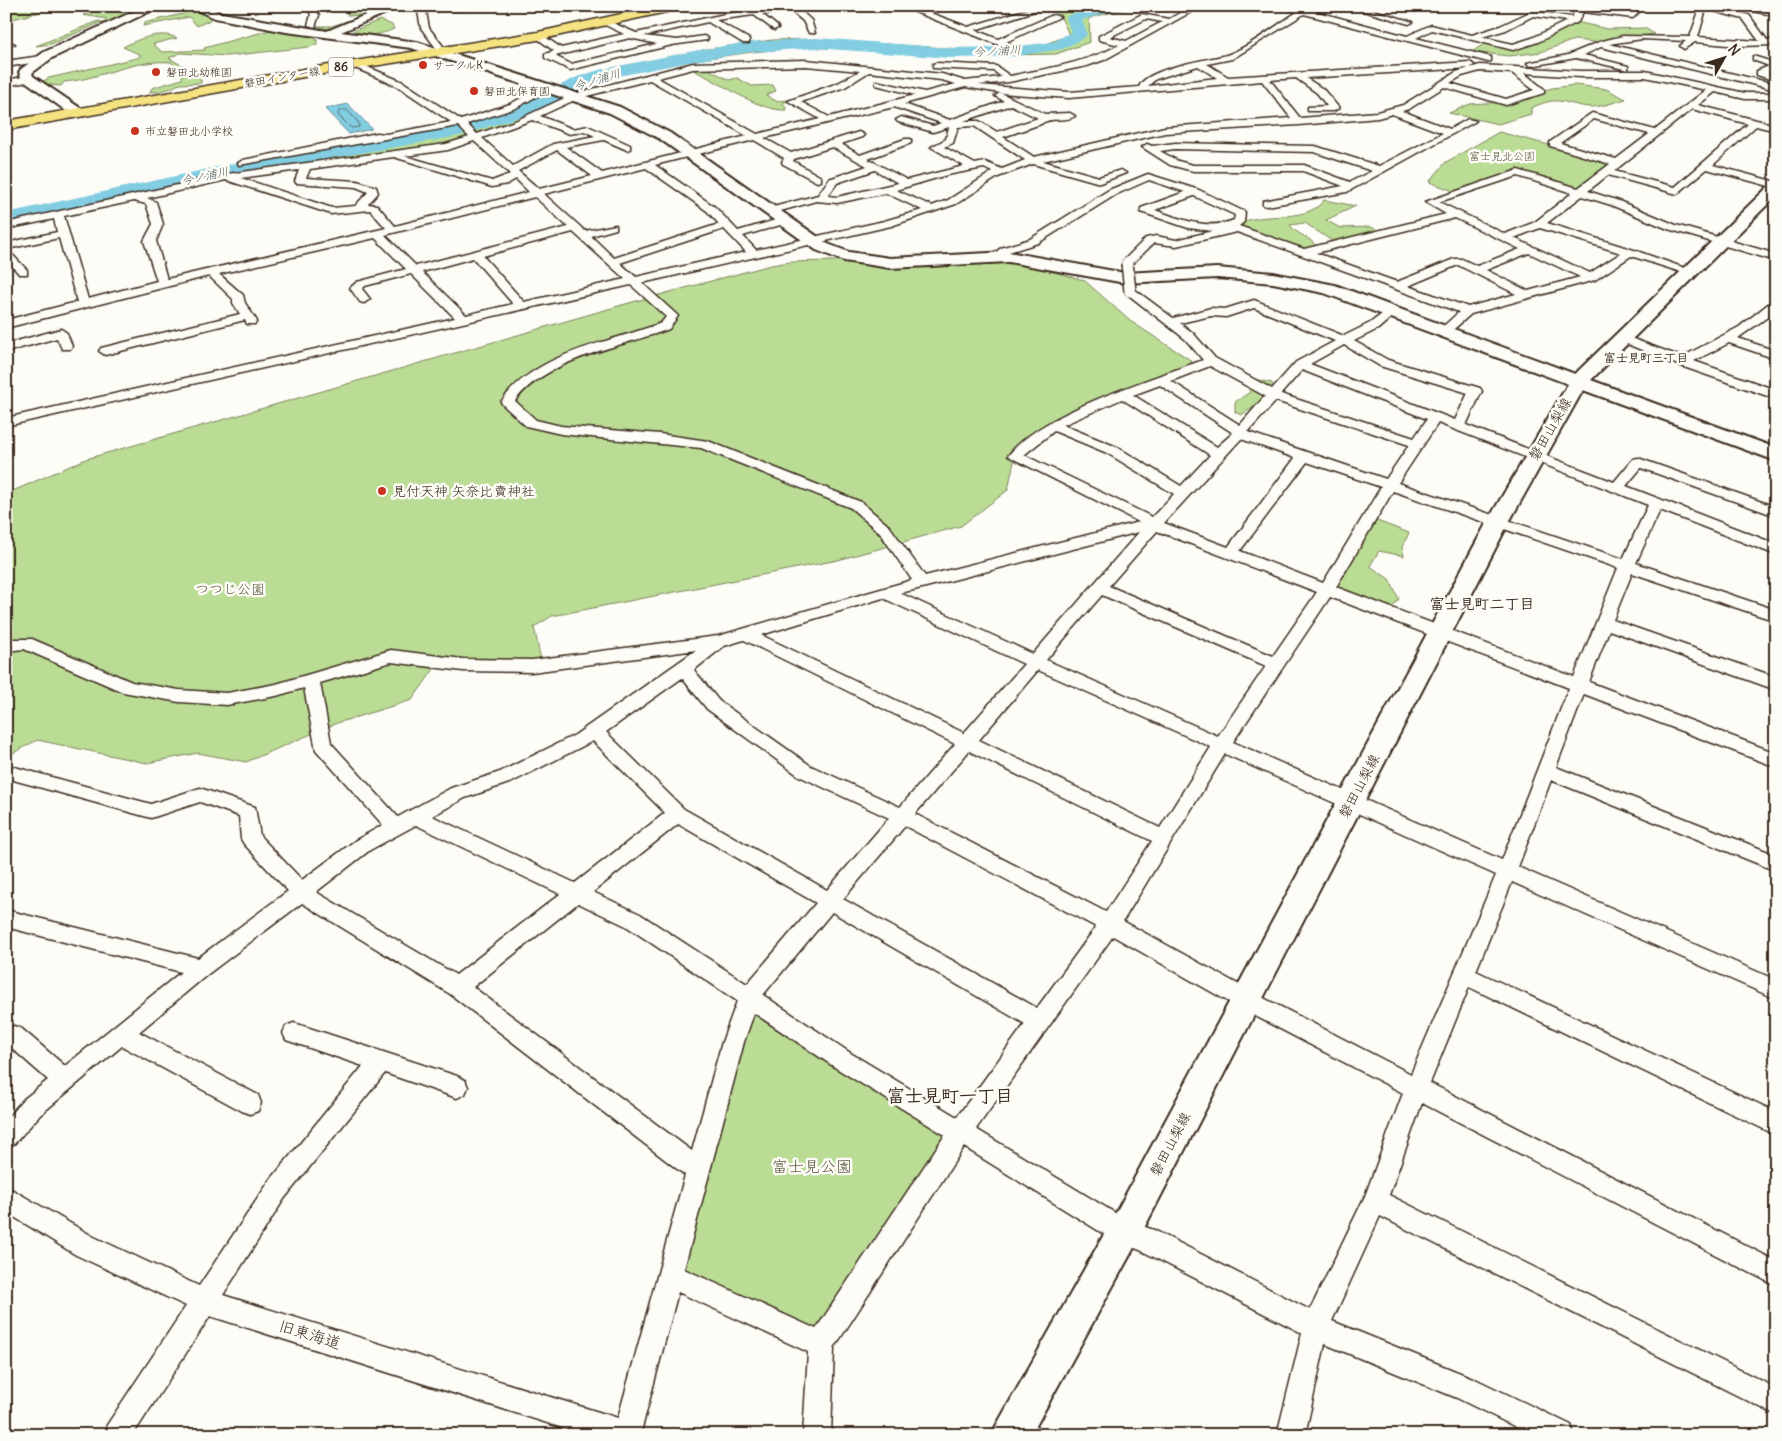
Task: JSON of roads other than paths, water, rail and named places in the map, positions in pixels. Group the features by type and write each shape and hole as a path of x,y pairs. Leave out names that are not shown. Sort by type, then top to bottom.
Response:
{"main road":[{"name":"磐田インター線","path":"6,126 438,49 538,36 676,6"}],"street":[{"path":"78,113 28,79 25,72 41,59 156,6"},
{"path":"192,6 248,23 438,49 614,110 649,126 834,254 870,261 996,258 1034,260 1125,278 1216,273 1263,276 1329,290 1776,455"},
{"path":"311,6 315,15 312,25"},
{"path":"327,34 398,6"},
{"path":"421,6 424,28 438,49"},
{"path":"669,44 570,67 548,56 560,51 708,19 811,6"},
{"path":"904,6 1009,46"},
{"path":"6,324 163,283 377,234 539,194 690,153 894,104 968,83 1009,79 1084,64 1198,6"},
{"path":"1283,6 1514,67 1532,71 1580,74 1645,74 1693,40 1704,11 1698,6"},
{"path":"1141,88 1153,77 1199,63 1229,57 1254,44 1301,11 1312,6"},
{"path":"1350,6 1409,22"},
{"path":"1408,39 1431,27 1513,47 1536,40 1575,20 1580,7 1632,16 1641,6"},
{"path":"1702,6 1746,17 1765,43"},
{"path":"1758,6 1756,9 1776,14"},
{"path":"968,30 1043,7"},
{"path":"793,8 807,20 812,31"},
{"path":"920,13 935,8"},
{"path":"1004,9 1019,14"},
{"path":"756,12 774,28"},
{"path":"1472,37 1503,28 1532,13 1575,20"},
{"path":"1126,44 1102,38 1145,16 1169,21"},
{"path":"998,42 1056,17"},
{"path":"708,19 746,41"},
{"path":"606,22 632,36 669,44 681,44 704,38"},
{"path":"538,36 560,51"},
{"path":"6,422 887,224 952,202 1000,172 1033,161 1132,138 1186,128 1360,118 1406,107 1468,70 1514,67 1574,55 1600,44 1624,38 1693,40 1736,44 1776,42"},
{"path":"1600,44 1672,55 1776,87"},
{"path":"1574,55 1645,74 1745,96 1776,96"},
{"path":"1756,58 1774,65 1774,68 1760,73 1776,78"},
{"path":"6,64 41,59"},
{"path":"842,67 847,59 912,64"},
{"path":"6,226 227,177 396,156 448,147 532,117 575,96 693,66 792,62 942,77 968,83 1013,101 1044,117 1070,116"},
{"path":"1199,63 1227,81"},
{"path":"356,65 400,84 461,124 672,316 665,326 596,348 530,378 511,396 508,402 531,423 561,430 660,438 703,444 856,505 885,530 922,582"},
{"path":"930,66 996,69 1009,79"},
{"path":"983,89 1069,95 1227,81 1453,66 1514,67 1541,91 1506,102 1443,84"},
{"path":"828,120 793,101 856,80 868,69"},
{"path":"651,77 790,157"},
{"path":"1290,110 1334,108 1320,91 1300,77"},
{"path":"6,84 28,79"},
{"path":"1265,79 1299,122"},
{"path":"879,83 925,95"},
{"path":"230,166 377,136 461,124 513,106 550,87"},
{"path":"1507,237 1539,224 1713,89"},
{"path":"901,120 927,129 951,124 1013,101"},
{"path":"894,104 951,124 976,123 1033,161 1100,180 1121,173"},
{"path":"1690,106 1776,128"},
{"path":"1393,111 1450,132"},
{"path":"1618,163 1553,144 1592,116 1657,133"},
{"path":"532,117 573,132 585,128 617,140 628,147"},
{"path":"995,136 1038,122 1044,117"},
{"path":"1267,203 1343,190 1471,121"},
{"path":"1607,172 1677,192 1754,123"},
{"path":"951,124 950,141 936,147 974,167"},
{"path":"817,179 787,162 790,157 859,134"},
{"path":"396,156 492,184 503,182 514,172 558,146 605,137"},
{"path":"1132,138 1174,163 1193,168 1304,168 1352,186"},
{"path":"860,158 908,141"},
{"path":"832,143 905,183"},
{"path":"558,146 601,177"},
{"path":"1151,149 1175,146 1315,149 1380,170"},
{"path":"648,165 711,209 754,254"},
{"path":"770,211 816,198 837,200 887,190 944,172 985,165 1000,172"},
{"path":"306,166 300,181 357,184 372,189 373,193 371,196 359,207"},
{"path":"1706,166 1776,186"},
{"path":"821,198 832,181 876,167"},
{"path":"1591,278 1430,202 1518,173 1615,203 1672,227 1776,258"},
{"path":"227,177 331,211 373,207 393,230"},
{"path":"996,258 1005,250 1034,241 1087,210 1112,192 1148,178 1195,192 1241,214 1239,222 1209,230 1145,210 1195,192"},
{"name":"磐田山梨線","path":"1010,1435 1124,1232 1534,455 1578,382 1776,186"},
{"path":"887,190 932,210"},
{"path":"136,198 151,202 158,224 150,241 163,283"},
{"path":"58,215 84,304"},
{"path":"1306,252 1456,215"},
{"path":"736,235 784,221"},
{"path":"1539,224 1690,272"},
{"path":"612,262 726,225"},
{"path":"364,299 356,288 361,284 475,254 612,227"},
{"path":"1417,443 1274,396 1212,361 1189,336 1130,291 1127,263 1150,240 1176,242 1238,229 1467,311"},
{"path":"6,246 63,234"},
{"path":"377,234 463,319"},
{"path":"1477,270 1531,249"},
{"path":"6,252 23,272"},
{"path":"1443,332 1467,311 1591,278 1630,252"},
{"path":"475,254 520,305"},
{"path":"1397,286 1458,261 1526,296"},
{"path":"105,351 163,336 249,318 238,304 239,298 211,272"},
{"path":"1171,322 1211,312 1226,313 1254,304 1300,320 1346,341 1384,363 1475,391 1458,426"},
{"path":"1682,362 1770,319 1776,304"},
{"path":"628,1434 738,1024 749,998 767,972 1155,523 1274,396 1300,365 1374,326 1390,312"},
{"path":"6,348 60,333 66,346"},
{"path":"1621,339 1776,395"},
{"path":"1728,339 1776,355"},
{"path":"1212,361 1123,394 1052,425 1014,456 1155,523 1439,633 1776,760"},
{"path":"1300,365 1776,550"},
{"path":"1161,380 1240,433 1776,616"},
{"path":"1123,394 1218,454"},
{"path":"817,1435 821,1345 961,1131 1110,924 1223,743 1327,589 1389,485 1435,417"},
{"path":"1052,425 1112,450 1182,493"},
{"path":"1231,553 1304,456"},
{"path":"1617,488 1638,462 1776,512"},
{"path":"1291,1435 1316,1326 1375,1201 1416,1089 1507,871 1627,566 1656,503"},
{"path":"6,646 26,643 129,688 179,696 227,699 276,690 391,656 463,665 532,666 718,642 884,592 1155,523"},
{"path":"1100,588 1276,664"},
{"path":"884,592 1036,663 1223,743 1351,802 1776,990"},
{"path":"1606,623 1776,684"},
{"path":"746,634 1164,838"},
{"path":"6,1136 32,1107 200,968 364,845 458,793 506,777 581,740 684,669 718,642"},
{"path":"684,669 713,705 765,744 805,770 902,816 1110,924 1246,1000 1776,1274"},
{"path":"311,680 322,745 396,827"},
{"path":"594,731 677,814 1040,1021"},
{"path":"1547,771 1776,863"},
{"path":"11,773 151,811 200,795 248,812 251,839 302,893 457,988 698,1170"},
{"path":"457,988 677,814"},
{"path":"414,816 633,920 844,1061 1124,1232 1154,1243 1316,1326 1466,1388 1560,1435"},
{"path":"6,918 200,968"},
{"path":"1464,975 1776,1124"},
{"path":"294,1033 457,1087"},
{"path":"121,1034 250,1103"},
{"path":"14,1036 64,1081"},
{"path":"117,1435 276,1191 380,1062"},
{"name":"旧東海道","path":"6,1198 85,1246 203,1301 628,1434"},
{"path":"1375,1201 1776,1402"},
{"path":"670,1275 821,1345"}],"water":[{"path":"348,104 372,129 349,134 325,109"}],"waterway":[{"name":"今ノ浦川","path":"6,219 240,168 459,130 526,109 583,81 605,74 694,56 750,47 817,43 950,53 1009,52 1057,46 1079,34 1074,18 1115,6"}],"place":[{"name":"サークルK","path":"423,65"},
{"name":"磐田北幼稚園","path":"156,72"},
{"name":"磐田北保育園","path":"474,91"},
{"name":"市立磐田北小学校","path":"135,131"},
{"name":"見付天神 矢奈比賣神社","path":"382,491"}],"district":[{"name":"富士見町三丁目","path":"1646,358"},
{"name":"富士見町二丁目","path":"1482,604"},
{"name":"富士見町一丁目","path":"950,1096"}],"park label":[{"name":"富士見北公園","path":"1502,156"},
{"name":"つつじ公園","path":"230,589"},
{"name":"富士見公園","path":"812,1166"}]}
